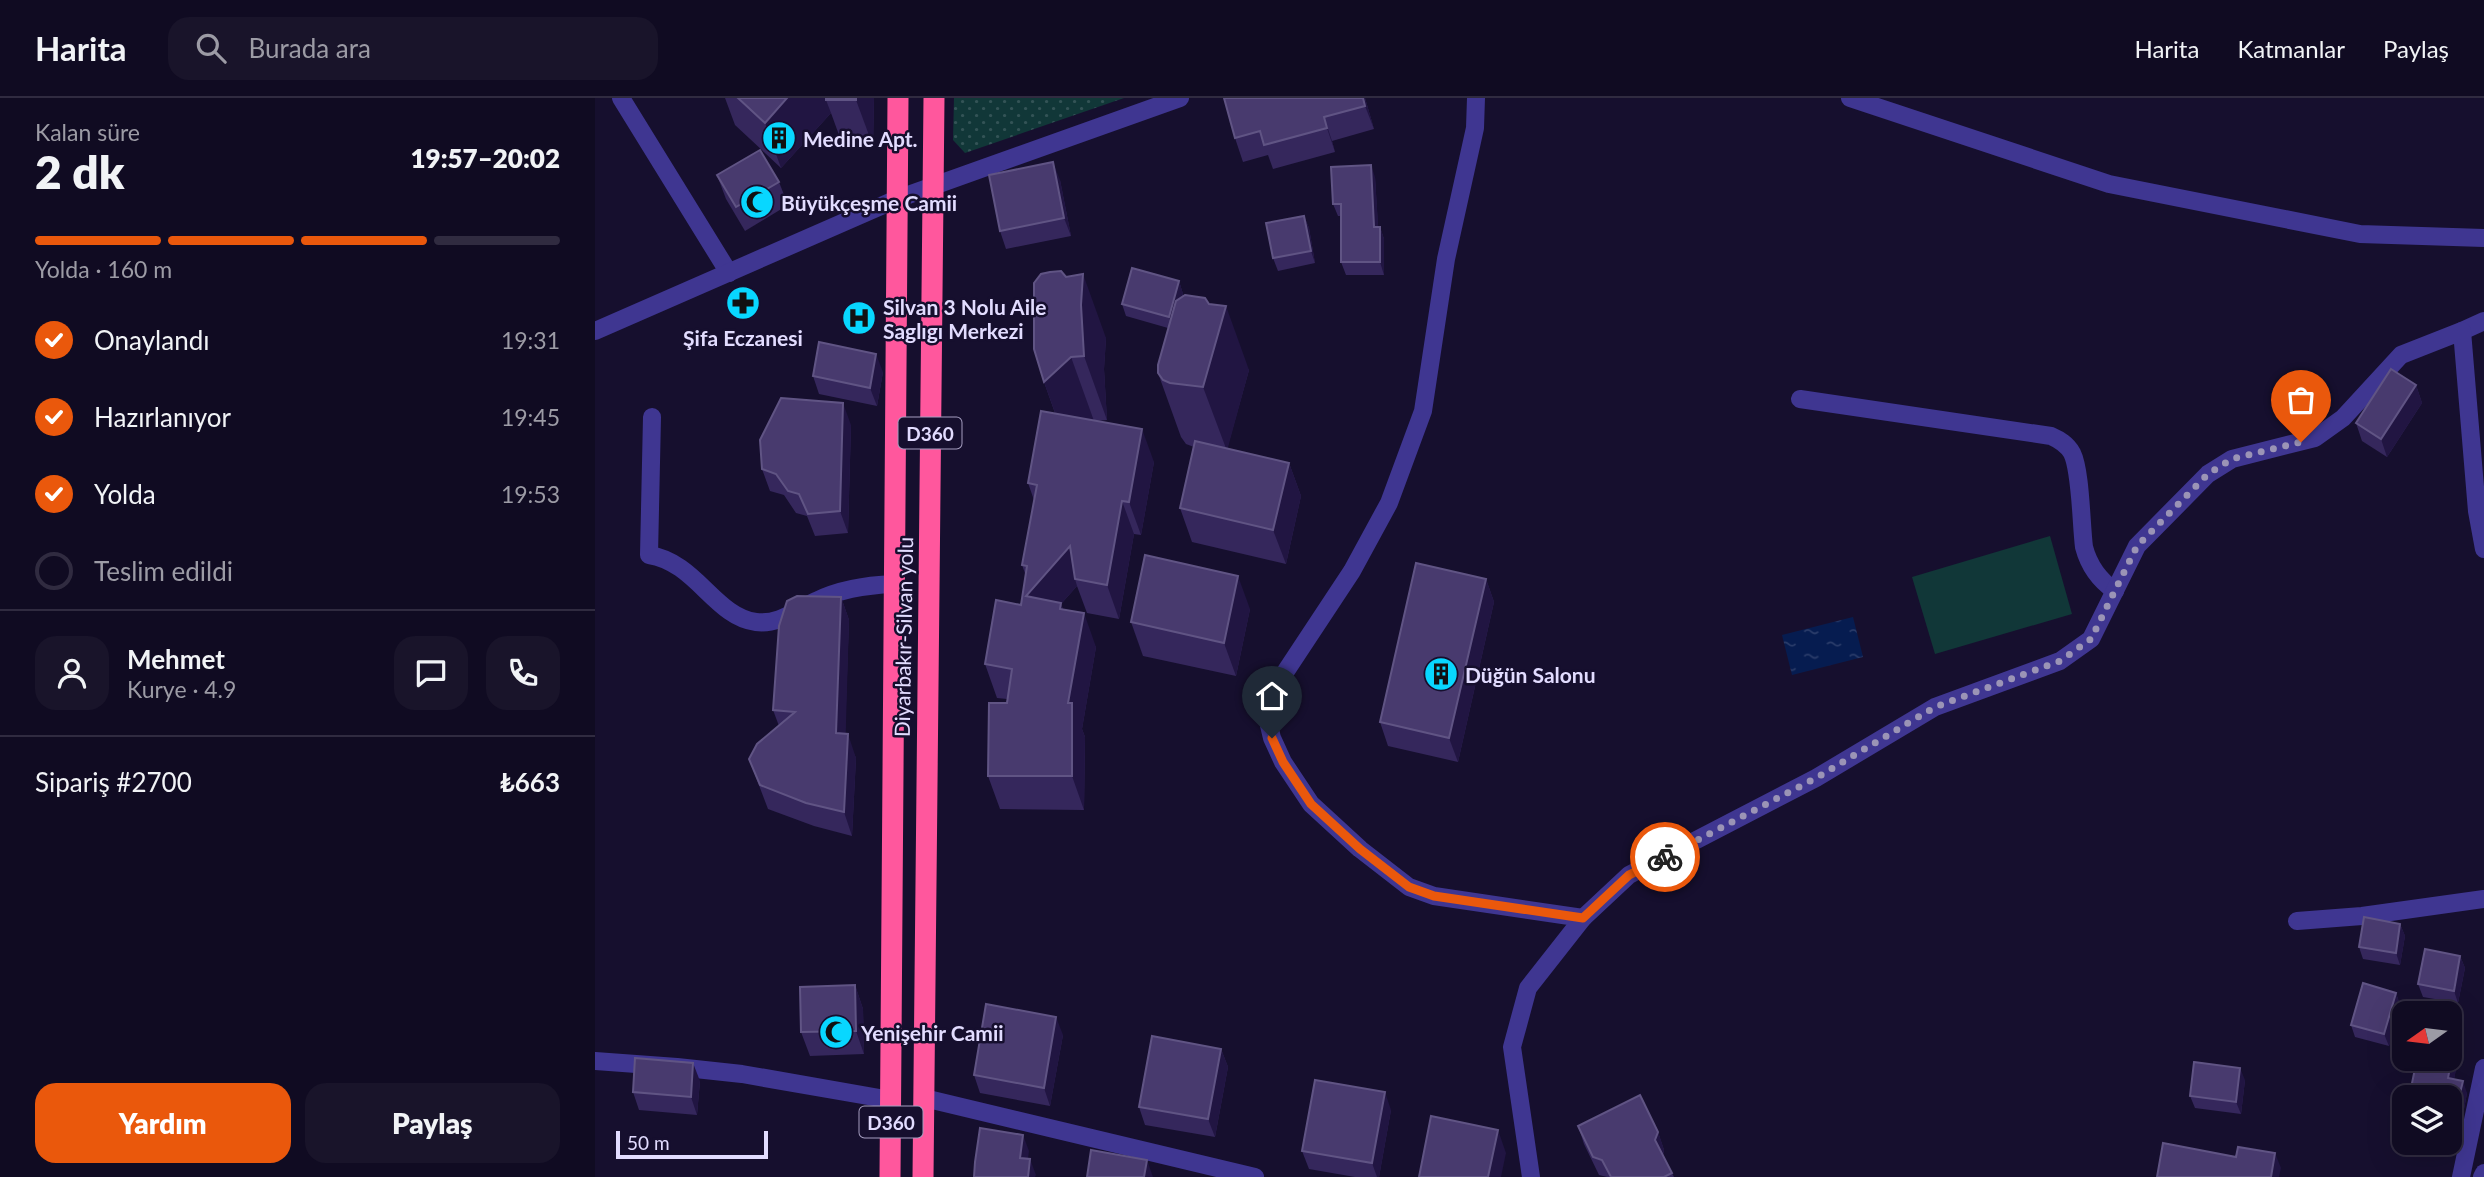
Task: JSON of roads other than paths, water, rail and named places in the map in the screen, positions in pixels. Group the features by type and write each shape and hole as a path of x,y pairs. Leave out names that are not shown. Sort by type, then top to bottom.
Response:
{"highway":[{"name":"Diyarbakır-Silvan yolu","path":"890,1177 898,98"},
{"name":"Diyarbakır-Silvan yolu","path":"923,1177 934,98"}],"street":[{"path":"621,98 729,273"},
{"path":"595,331 897,199 1180,98"},
{"path":"1476,98 1475,128 1446,259 1423,411 1389,503 1352,571 1278,683 1267,717 1272,738 1283,762 1311,804 1360,849 1409,887 1434,896 1583,918"},
{"path":"1850,98 2109,184 2360,234 2484,238"},
{"path":"1531,1177 1512,1047 1528,988 1583,918 1629,875 1816,778 1935,707 2060,661 2091,639 2137,546 2208,474 2232,459 2315,438 2343,418 2401,355 2484,321"},
{"path":"2462,331 2477,511 2484,549"},
{"path":"1800,399 2060,439 2074,459 2087,559 2099,578 2115,591"},
{"path":"652,416 649,555 660,556 680,565 736,615 755,622 776,621 837,593 894,584"},
{"path":"2297,921 2375,914 2484,899"},
{"path":"595,1061 743,1074 891,1100"},
{"path":"2461,1177 2484,1068"},
{"path":"923,1098 1255,1177"}],"water":[{"path":"1853,617 1863,657 1792,675 1782,635"}],"place":[{"name":"Medine Apt.","path":"779,138"},
{"name":"Büyükçeşme Camii","path":"757,202"},
{"name":"Şifa Eczanesi","path":"743,303"},
{"name":"Silvan 3 Nolu Aile Saglıgı Merkezi","path":"859,318"},
{"name":"Düğün Salonu","path":"1441,674"},
{"name":"Yenişehir Camii","path":"836,1032"}]}
